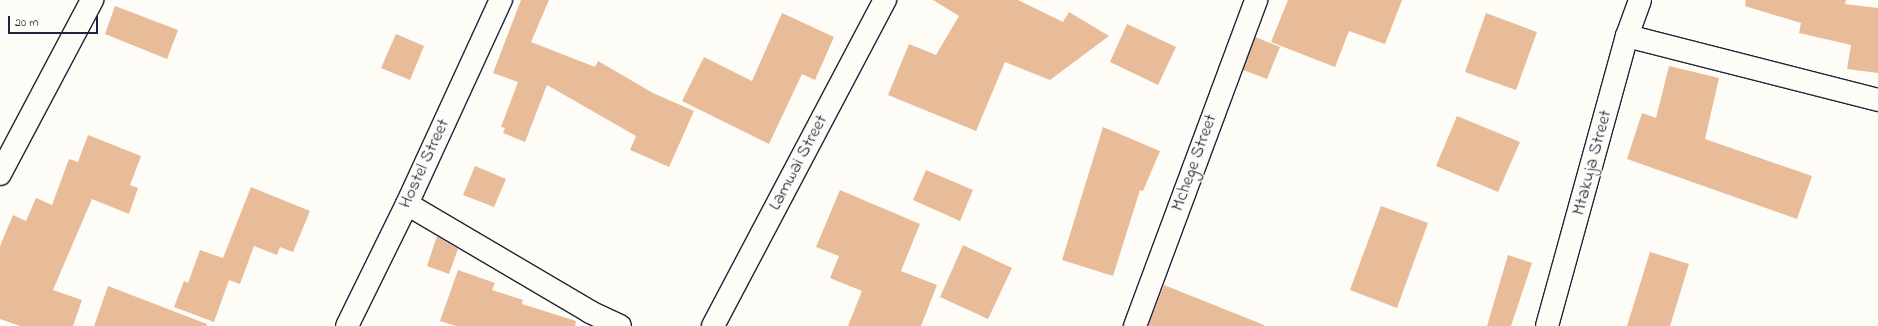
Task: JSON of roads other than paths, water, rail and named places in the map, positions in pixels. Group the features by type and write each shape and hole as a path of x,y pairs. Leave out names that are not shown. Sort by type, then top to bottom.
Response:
{"street":[{"path":"0,174 92,0"},
{"name":"Hostel Street","path":"347,326 407,204 501,0"},
{"name":"Lamwai Street","path":"713,326 885,0"},
{"name":"Mchege Street","path":"1135,326 1256,0"},
{"name":"Mtakuja Street","path":"1547,326 1627,36 1640,0"},
{"path":"1627,36 1878,100"},
{"path":"407,204 590,312 620,326"}]}
